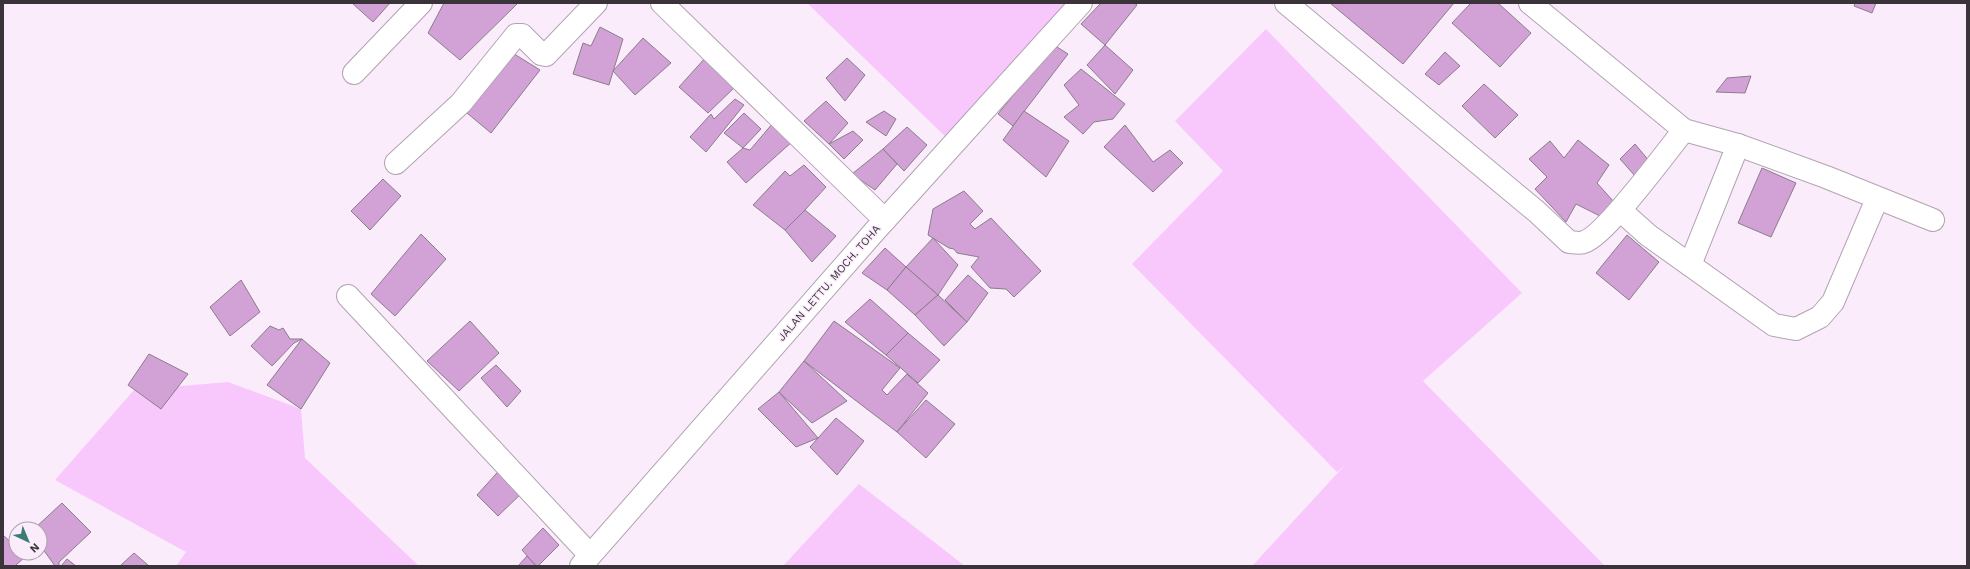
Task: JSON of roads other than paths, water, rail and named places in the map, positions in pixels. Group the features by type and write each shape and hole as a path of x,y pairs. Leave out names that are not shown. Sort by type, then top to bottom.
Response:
{"street":[{"path":"354,73 421,3"},
{"path":"396,163 461,103 516,35 522,35 541,54 546,56 596,3"},
{"path":"662,3 885,220"},
{"name":"JALAN LETTU. MOCH. TOHA","path":"585,560 885,220 1080,3"},
{"path":"1286,3 1537,212 1569,242 1584,242 1596,234 1620,210 1684,130"},
{"path":"1530,3 1684,130 1738,145 1826,177 1877,199 1933,220"},
{"path":"1690,265 1738,145"},
{"path":"1620,210 1648,235 1774,325 1796,329 1820,316 1833,302 1877,199"},
{"path":"348,296 585,560"}]}
